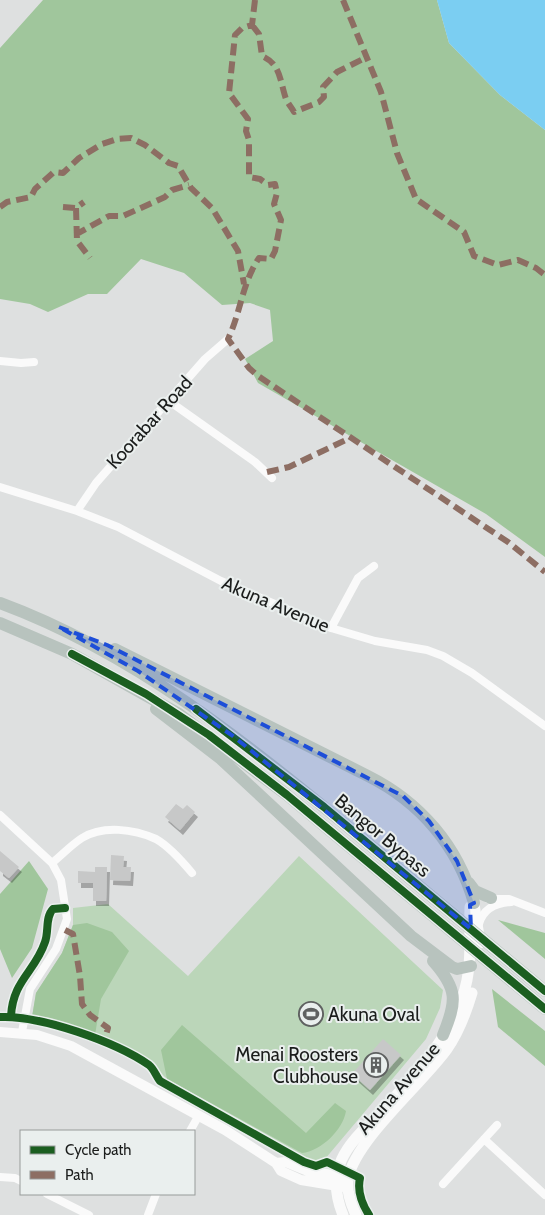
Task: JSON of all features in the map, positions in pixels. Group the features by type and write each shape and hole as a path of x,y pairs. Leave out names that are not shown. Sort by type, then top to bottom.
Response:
{"main road":[{"path":"0,603 107,645 393,789 412,803 438,832 474,891 490,898"},
{"path":"0,623 72,654 200,740 282,813 411,936 448,966 457,969 472,969 479,954 476,912 466,879"},
{"name":"Bangor Bypass","path":"59,627 138,671 233,736 331,813 545,991"},
{"name":"Bangor Bypass","path":"72,654 171,709 231,752 308,812 545,1009"},
{"name":"Akuna Avenue","path":"348,1183 365,1145 451,1043 466,1011 472,969 476,912"},
{"path":"411,936 443,973 453,990 453,1006 444,1035"},
{"name":"Akuna Avenue","path":"336,1181 345,1152 355,1138 405,1086 444,1035 462,999 472,969"},
{"path":"336,1181 336,1197 343,1215"},
{"path":"348,1183 356,1215"}],"street":[{"name":"Koorabar Road","path":"77,511 96,482 205,359 228,339"},
{"path":"0,361 21,364 34,362"},
{"path":"169,401 255,462 272,478"},
{"name":"Akuna Avenue","path":"0,487 77,511 145,540 221,581 332,628 375,642 427,650 443,656 472,673 545,726"},
{"path":"332,628 358,578 374,566"},
{"path":"0,815 52,863 61,880 66,924 56,949 30,989 22,1032"},
{"path":"52,863 83,838 105,830 132,831 157,840 177,856 192,873"},
{"path":"476,912 490,898 504,898 545,913"},
{"path":"476,912 503,903 522,905"},
{"path":"0,1032 22,1032 52,1038 71,1046 199,1115 276,1163 281,1172 292,1176 348,1183"},
{"path":"191,1130 199,1115"},
{"path":"443,1184 497,1125"},
{"path":"484,1139 545,1194"},
{"path":"0,1177 20,1181"},
{"path":"49,1195 89,1215"},
{"path":"148,1215 156,1195"}],"highlighted area":[{"path":"59,627 107,645 403,796 429,821 457,861 474,903 470,905 471,929 233,736 138,671"}],"green space":[{"path":"43,0 437,0 449,43 500,95 545,130 545,557 486,514 258,383 245,359 273,341 270,310 250,303 222,305 184,273 141,259 107,294 88,294 48,312 30,304 0,299 0,48"},
{"path":"299,856 443,990 440,1008 426,1039 325,1159 315,1161 305,1157 167,1079 138,1055 122,1046 87,1032 32,1017 36,993 62,953 73,925 73,908 108,904 188,976"},
{"path":"29,861 48,889 32,948 12,978 0,949 0,894"},
{"path":"498,920 545,933 545,959"},
{"path":"87,923 112,932 129,951 101,999 95,1035 32,1017 36,993 62,953 73,925"},
{"path":"492,989 545,1031 545,1066 498,1027"},
{"path":"182,1025 306,1133 335,1103 346,1111 341,1125 323,1144 302,1153 167,1079 161,1050"}],"water":[{"path":"437,0 545,0 545,130 500,95 449,43"}],"building":[{"path":"176,804 183,809 187,805 195,812 180,830 165,817"},
{"path":"0,851 19,867 9,878 0,871"},
{"path":"111,855 124,856 123,867 131,867 130,881 110,880"},
{"path":"95,867 107,867 106,901 93,901 93,883 78,883 78,871 95,872"},
{"name":"Menai Roosters Clubhouse","path":"383,1039 401,1055 370,1090 352,1074"}],"marked path":[{"path":"255,0 252,25 242,28 235,35 229,93 248,119 246,131 249,140 249,177 260,179 268,185 275,184 277,193 274,204 281,220 275,251 271,259 259,258 253,268 228,339 249,368 258,376 508,542 545,572"},
{"path":"343,0 381,92 397,153 416,199 464,232 474,256 498,265 518,260 536,268 545,275"},
{"path":"252,25 259,34 262,56 268,59 276,69 286,99 294,112 319,102 324,97 323,87 337,72 367,57"},
{"path":"0,207 7,202 31,197 35,189 54,172 63,173 79,158 102,144 117,139 131,138 145,145 169,163 178,166 191,188 212,208 238,251 244,284"},
{"path":"75,235 109,216 123,216 165,197 172,190 189,185"},
{"path":"63,207 76,208 84,202"},
{"path":"76,208 77,241 90,258"},
{"path":"267,472 289,467 350,438"},
{"path":"65,930 73,934 80,976 82,1004 90,1015 108,1028 104,1042"}],"cycle path":[{"path":"72,654 146,694 209,735 287,795 545,1009"},
{"path":"196,709 324,807 545,991"},
{"path":"11,1016 16,993 36,961 45,942 51,912 53,909 65,908"},
{"path":"0,1017 36,1020 56,1025 98,1039 135,1056 149,1065 160,1081 304,1162 316,1166 327,1162 360,1178 359,1188 361,1197 369,1215"}],"place":[{"name":"Akuna Oval","path":"311,1014"},
{"name":"Menai Roosters Clubhouse","path":"376,1065"}]}
